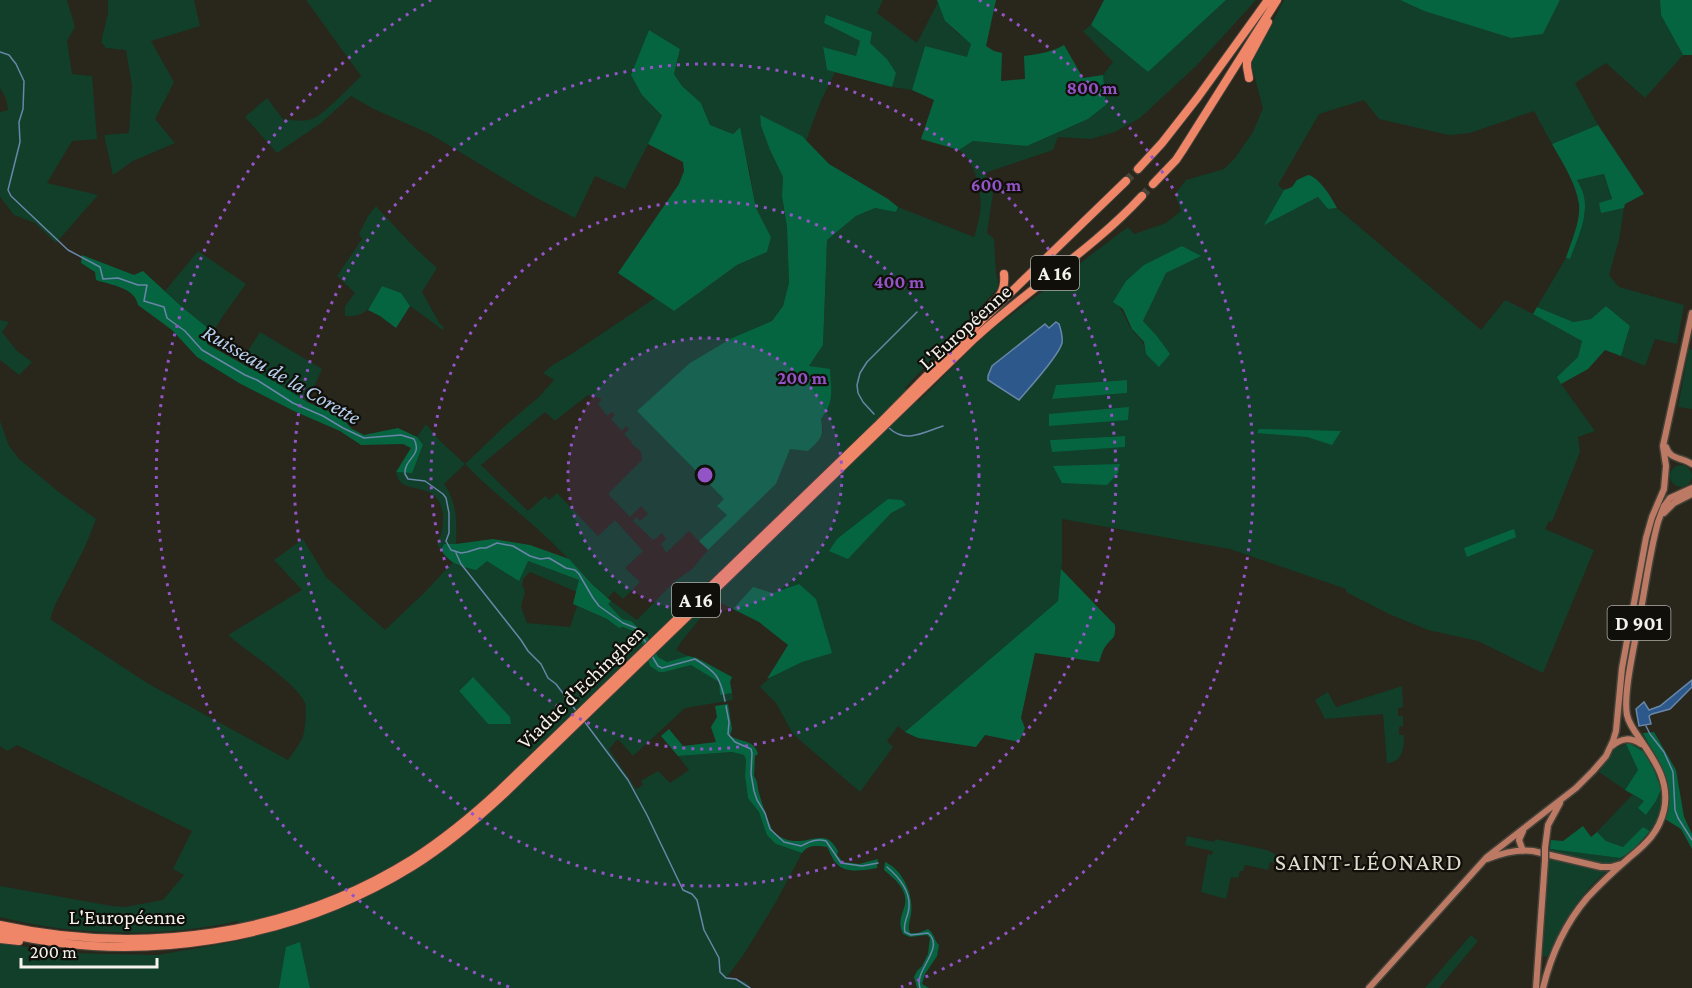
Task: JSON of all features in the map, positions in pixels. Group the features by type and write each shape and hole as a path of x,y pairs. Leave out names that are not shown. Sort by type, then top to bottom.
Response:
{"highway":[{"path":"1138,169 1198,97 1268,0"},
{"path":"1249,78 1247,61 1262,36 1277,0"},
{"path":"1153,184 1182,152 1277,0"},
{"name":"L'Européenne","path":"919,388 931,372 1016,287 1126,182"},
{"name":"L'Européenne","path":"919,388 989,325 1097,240 1142,196"},
{"path":"931,372 999,296 1004,288 1004,274"},
{"name":"Viaduc d'Echinghen","path":"218,936 260,930 300,919 359,895 426,858 483,814 919,388"},
{"name":"Viaduc d'Echinghen","path":"218,936 285,917 338,898 389,873 454,830 512,778 919,388"},
{"name":"L'Européenne","path":"0,924 53,934 111,939 218,936"},
{"name":"L'Européenne","path":"0,932 44,941 108,947 170,945 218,936"},
{"path":"0,939 78,948 147,950 174,948 218,936"}],"main road":[{"path":"1692,314 1663,447 1665,481 1672,490 1682,492 1692,488"},
{"path":"1666,437 1668,453 1687,461"},
{"path":"1666,470 1672,462 1687,461"},
{"name":"D 901","path":"1536,988 1546,833 1551,819 1566,796 1593,771 1610,749 1616,734 1624,659 1645,546 1650,525 1664,491 1665,481"},
{"name":"D 901","path":"1543,988 1552,958 1567,927 1585,900 1644,846 1659,824 1665,805 1662,775 1630,724 1627,708 1632,660 1654,539 1666,503 1671,497 1682,492"},
{"path":"1654,539 1668,508 1676,501 1692,494"},
{"path":"1610,749 1618,741 1626,739 1634,740 1646,748"},
{"path":"1369,988 1481,863 1497,848 1566,796"},
{"path":"1523,850 1519,838 1527,826"},
{"path":"1481,863 1496,856 1523,850 1611,867 1629,858"},
{"path":"1587,864 1608,877"}],"green space":[{"path":"0,0 67,0 75,27 67,41 72,74 92,76 97,139 72,141 47,183 98,195 56,243 35,223 14,215 0,197 0,112 8,110 6,99 0,88"},
{"path":"108,0 194,0 200,26 151,41 174,82 155,119 175,143 133,161 113,175 104,135 129,133 132,86 126,50 106,48 101,42 108,13"},
{"path":"306,0 883,0 877,13 917,43 938,2 945,21 971,43 968,58 925,46 912,90 892,87 896,73 887,59 870,43 825,24 860,41 856,56 823,48 827,70 835,72 820,103 806,141 802,136 760,116 761,126 770,150 783,177 782,196 787,227 789,283 783,306 772,321 732,338 724,499 727,515 699,541 689,531 666,553 661,544 666,539 662,533 654,540 633,521 636,517 640,521 648,514 641,506 630,517 610,496 609,493 642,460 641,452 624,434 629,429 626,426 622,431 611,419 615,415 612,412 607,416 598,404 600,398 588,395 556,420 545,412 481,465 528,511 545,496 549,500 557,493 598,536 615,520 643,551 625,568 640,582 623,599 614,591 608,598 542,533 465,464 540,396 554,380 543,373 554,364 655,298 674,311 737,265 767,252 771,237 756,208 739,127 733,134 710,125 701,103 682,86 674,74 680,49 649,30 642,95 662,117 625,189 595,176 575,218 533,196 430,134 351,96 321,123 277,153 245,117 267,98 283,119 301,121 312,119 329,107 361,76"},
{"path":"937,0 996,0 986,46 1002,53 1001,81 1025,79 1024,56 1050,51 1064,45 1083,78 1103,75 1106,105 1088,119 1027,146 973,141 959,150 921,139 934,100 912,90 925,46 967,57 971,44 945,21"},
{"path":"1104,0 1226,0 1148,72 1091,25"},
{"path":"1226,0 1256,0 1196,66 1140,118 1115,132 1091,139 1058,137 1053,150 985,173 993,193 987,233 994,239 999,287 905,388 918,402 995,327 1128,227 1134,234 1166,223 1181,211 1175,194 1186,180 1224,169 1235,158 1253,132 1263,108 1251,63 1284,0 1400,0 1424,11 1511,38 1543,34 1560,0 1660,0 1661,15 1683,55 1645,98 1606,63 1575,83 1598,125 1552,144 1534,111 1470,133 1449,135 1379,119 1364,100 1319,114 1278,185 1284,190 1265,224 1319,197 1328,209 1337,208 1481,330 1505,300 1582,341 1578,357 1558,377 1595,431 1578,437 1580,452 1552,522 1549,521 1545,529 1594,550 1543,673 1478,641 1428,630 1389,614 1346,592 1346,589 1230,549 1062,519 1062,562 1058,601 905,732 898,726 887,741 893,747 860,792 793,734 776,703 760,687 784,670 832,652 773,593 753,588 733,609 715,600 676,650 688,656 667,662 658,657 647,636 631,621 622,619 607,604 611,601 637,620 675,581 692,569 708,550 776,484 790,448 823,431 821,419 831,396 830,370 809,366 823,345 827,240 856,216 875,208 896,212 898,207 974,237 980,210 980,191 975,172 959,150 973,141 1027,146 1088,119 1106,105 1103,75 1113,62 1083,31 1091,25 1148,72","holes":["1182,246 1200,256 1166,273 1143,321 1156,335 1146,354 1143,343 1114,301","1127,380 1126,393 1052,399 1056,385","1125,436 1052,452 1051,440"]},
{"path":"1400,0 1560,0 1543,34 1511,38 1424,11"},
{"path":"1660,0 1692,0 1692,55 1683,55 1661,15"},
{"path":"826,15 872,32 870,43 887,59 896,73 892,87 827,70 823,47 856,56 860,41 824,23"},
{"path":"649,30 680,49 674,74 682,86 701,103 710,125 733,134 740,127 756,208 771,237 767,252 737,265 674,311 618,273 679,184 684,171 683,162 648,144 662,116 642,95 631,75"},
{"path":"760,115 802,136 829,164 898,207 896,212 875,208 856,216 827,240 823,345 809,366 830,369 831,396 821,419 820,437 808,451 790,449 776,484 708,550 699,541 727,515 717,506 724,499 637,411 690,363 732,338 772,321 783,306 789,283 787,227 782,196 783,177 761,126"},
{"path":"1598,125 1644,194 1625,204 1624,208 1601,213 1599,203 1612,199 1604,174 1577,180 1583,193 1585,210 1582,227 1570,259 1566,258 1577,224 1579,204 1572,181 1552,144"},
{"path":"1604,174 1612,200 1601,212 1624,208 1619,240 1609,275 1619,287 1684,305 1677,344 1655,339 1645,366 1621,356 1630,326 1606,306 1591,319 1572,322 1537,307 1566,258 1570,259 1580,231 1585,213 1577,180"},
{"path":"1308,175 1321,184 1337,208 1328,209 1318,197 1264,225 1284,190"},
{"path":"376,206 437,268 422,292 444,328 442,330 410,306 401,293 382,286 372,304 364,312 359,315 345,316 345,306 355,293 337,276 362,239 359,234"},
{"path":"1182,246 1201,256 1166,273 1143,321 1170,354 1159,367 1146,354 1144,342 1132,329 1123,309 1113,302 1126,281 1144,265"},
{"path":"198,251 246,284 213,332 165,291"},
{"path":"82,255 134,275 143,271 213,332 207,344 307,402 340,416 352,429 364,435 398,428 417,437 423,445 412,473 396,472 411,448 403,444 361,445 340,431 239,383 197,357 172,330 138,305 136,299 127,290 96,280 95,272 81,263"},
{"path":"382,286 401,293 410,306 396,328 368,310"},
{"path":"1606,306 1630,326 1621,356 1605,350 1588,369 1561,384 1557,377 1578,357 1582,341 1533,314 1537,307 1573,322 1591,319"},
{"path":"0,320 9,322 2,332 17,351 32,362 19,375 0,360"},
{"path":"260,332 322,369 307,402 241,362"},
{"path":"1689,348 1692,350 1692,409 1678,407"},
{"path":"1127,380 1127,393 1052,399 1056,385"},
{"path":"1129,407 1128,420 1049,426 1049,414"},
{"path":"0,421 9,446 19,459 96,519 50,619 147,683 288,760 303,736 306,719 305,703 282,677 228,635 302,590 274,560 303,539 326,577 385,630 453,562 458,566 487,560 528,561 579,580 577,592 530,572 524,578 522,585 525,591 521,607 527,623 570,627 577,606 607,619 619,628 623,627 635,632 640,637 650,666 664,672 691,664 719,682 720,695 732,693 733,700 685,708 633,756 618,739 609,749 636,789 643,785 641,781 658,771 670,783 689,770 678,756 732,752 744,755 748,797 776,844 802,853 776,902 727,977 746,982 751,988 310,988 300,942 280,988 0,988 0,943 67,953 158,955 243,940 238,921 180,930 119,932 58,928 0,917 0,886 112,906 125,907 163,900 184,875 173,869 192,831 17,745 7,751 0,746","holes":["473,677 488,724 459,691"]},
{"path":"426,424 440,441 465,464 444,484 454,505 456,544 444,544 441,550 437,544 443,523 440,504 435,496 428,492 404,485 396,472 412,472 423,446 417,437"},
{"path":"1259,429 1341,431 1332,445 1307,437 1257,433"},
{"path":"1125,436 1125,447 1052,452 1050,440"},
{"path":"1120,464 1118,473 1107,485 1062,483 1053,466"},
{"path":"1681,465 1689,468 1692,476 1689,484 1681,487 1673,484 1670,476 1673,468"},
{"path":"888,499 902,500 906,505 891,513 848,559 829,551 837,539"},
{"path":"1514,529 1516,537 1467,557 1464,548"},
{"path":"493,539 530,545 569,559 611,601 608,604 622,619 631,621 647,636 658,657 667,662 688,656 697,658 732,677 730,682 732,693 720,695 719,682 691,665 664,672 659,672 650,666 640,637 635,632 623,627 619,628 607,619 573,604 579,580 528,561 519,581 487,561 476,570 460,566 441,550 444,544"},
{"path":"1061,569 1115,625 1114,636 1104,649 1099,662 1035,653 1021,718 1025,728 1019,742 985,735 976,747 918,738 905,732 1058,601"},
{"path":"799,584 816,599 832,653 802,662 767,679 788,645 759,622 733,609 753,587 773,593"},
{"path":"473,677 510,717 511,724 488,724 459,691"},
{"path":"1402,686 1403,707 1398,708 1398,716 1403,716 1403,726 1399,727 1399,735 1404,735 1403,749 1402,754 1396,760 1387,763 1383,714 1325,719 1315,700 1328,692 1336,707"},
{"path":"728,704 732,729 730,736 751,744 758,754 755,756 754,776 766,814 775,833 790,841 824,838 834,845 838,851 837,855 843,862 859,864 878,859 877,868 845,869 836,863 827,847 810,847 802,853 776,844 767,835 759,812 748,798 744,755 732,752 678,756 661,736 669,729 683,746 716,742 711,727 717,717 715,706"},
{"path":"1654,732 1676,770 1684,817 1692,834 1692,849 1681,829 1665,819 1669,800 1667,782 1643,733"},
{"path":"1643,733 1664,773 1669,800 1665,819 1659,816 1650,831 1643,827 1623,847 1606,841 1597,832 1632,795 1645,801 1646,815 1656,801 1661,789 1644,752 1629,743"},
{"path":"1629,743 1644,752 1661,789 1646,815 1638,808 1644,801 1625,790 1638,770 1626,744"},
{"path":"1626,744 1638,770 1625,790 1599,772 1615,749"},
{"path":"1583,826 1591,837 1597,832 1606,841 1623,847 1643,827 1650,831 1631,852 1620,858 1550,849 1551,840 1563,841"},
{"path":"1187,836 1214,842 1215,839 1267,850 1275,854 1274,863 1270,862 1268,870 1245,865 1238,878 1231,877 1226,899 1201,892 1208,854 1212,855 1213,851 1185,845"},
{"path":"1550,849 1620,858 1628,855 1601,876 1582,897 1563,926 1547,958 1543,955"},
{"path":"885,862 902,877 909,891 911,899 910,933 928,929 939,945 937,956 925,974 922,984 929,988 917,988 914,977 928,954 930,938 927,935 910,937 903,934 900,922 905,904 904,893 898,883 884,870"},
{"path":"1471,935 1478,941 1439,988 1425,988"},
{"path":"300,942 310,988 279,988 286,947"}],"water":[{"path":"1056,322 1059,324 1062,335 1060,349 1019,400 988,380 992,366 1045,324 1049,328"},
{"path":"1692,680 1692,687 1670,709 1652,714 1649,716 1651,724 1639,726 1636,709 1644,702 1649,710 1660,706"}],"waterway":[{"name":"Ruisseau de la Corette","path":"0,52 9,55 24,81 23,109 19,122 20,142 8,190 11,196 68,250 100,267 103,279 118,278 138,285 147,285 144,301 164,307 167,318 185,331 202,350 293,403 364,438 401,435 414,439 415,453 407,464 405,474 408,479 425,481 446,498 449,513 449,533 446,541 451,550 461,553 486,548 497,543 513,546 540,559 549,558 566,568 575,570 599,606 623,623 636,628 647,644"},
{"path":"874,414 858,393 860,373 867,362 917,312"},
{"path":"889,428 895,433 909,436 943,426"},
{"path":"456,553 461,564 528,651 541,664 548,678 556,684 577,712"},
{"name":"Ruisseau de la Corette","path":"652,656 662,668 695,659 716,676 725,701"},
{"name":"Ruisseau de la Corette","path":"726,706 729,722 728,734 735,742 751,749 754,791 770,829 784,842 801,846 816,840 826,841 841,863 862,866 878,863"},
{"path":"584,721 628,780 683,890 692,894 697,900 704,930 719,958 720,972 726,978 736,979 750,988"},
{"path":"1646,726 1664,752 1673,772 1675,810 1692,840"},
{"name":"Ruisseau de la Corette","path":"887,867 901,881 909,899 905,932 911,935 928,933 933,939 932,953 919,981 920,988"}],"tunnel":[{"path":"1126,181 1138,169"},
{"path":"1142,196 1153,184"}],"district":[{"name":"SAINT-LÉONARD","path":"1369,862"}]}
